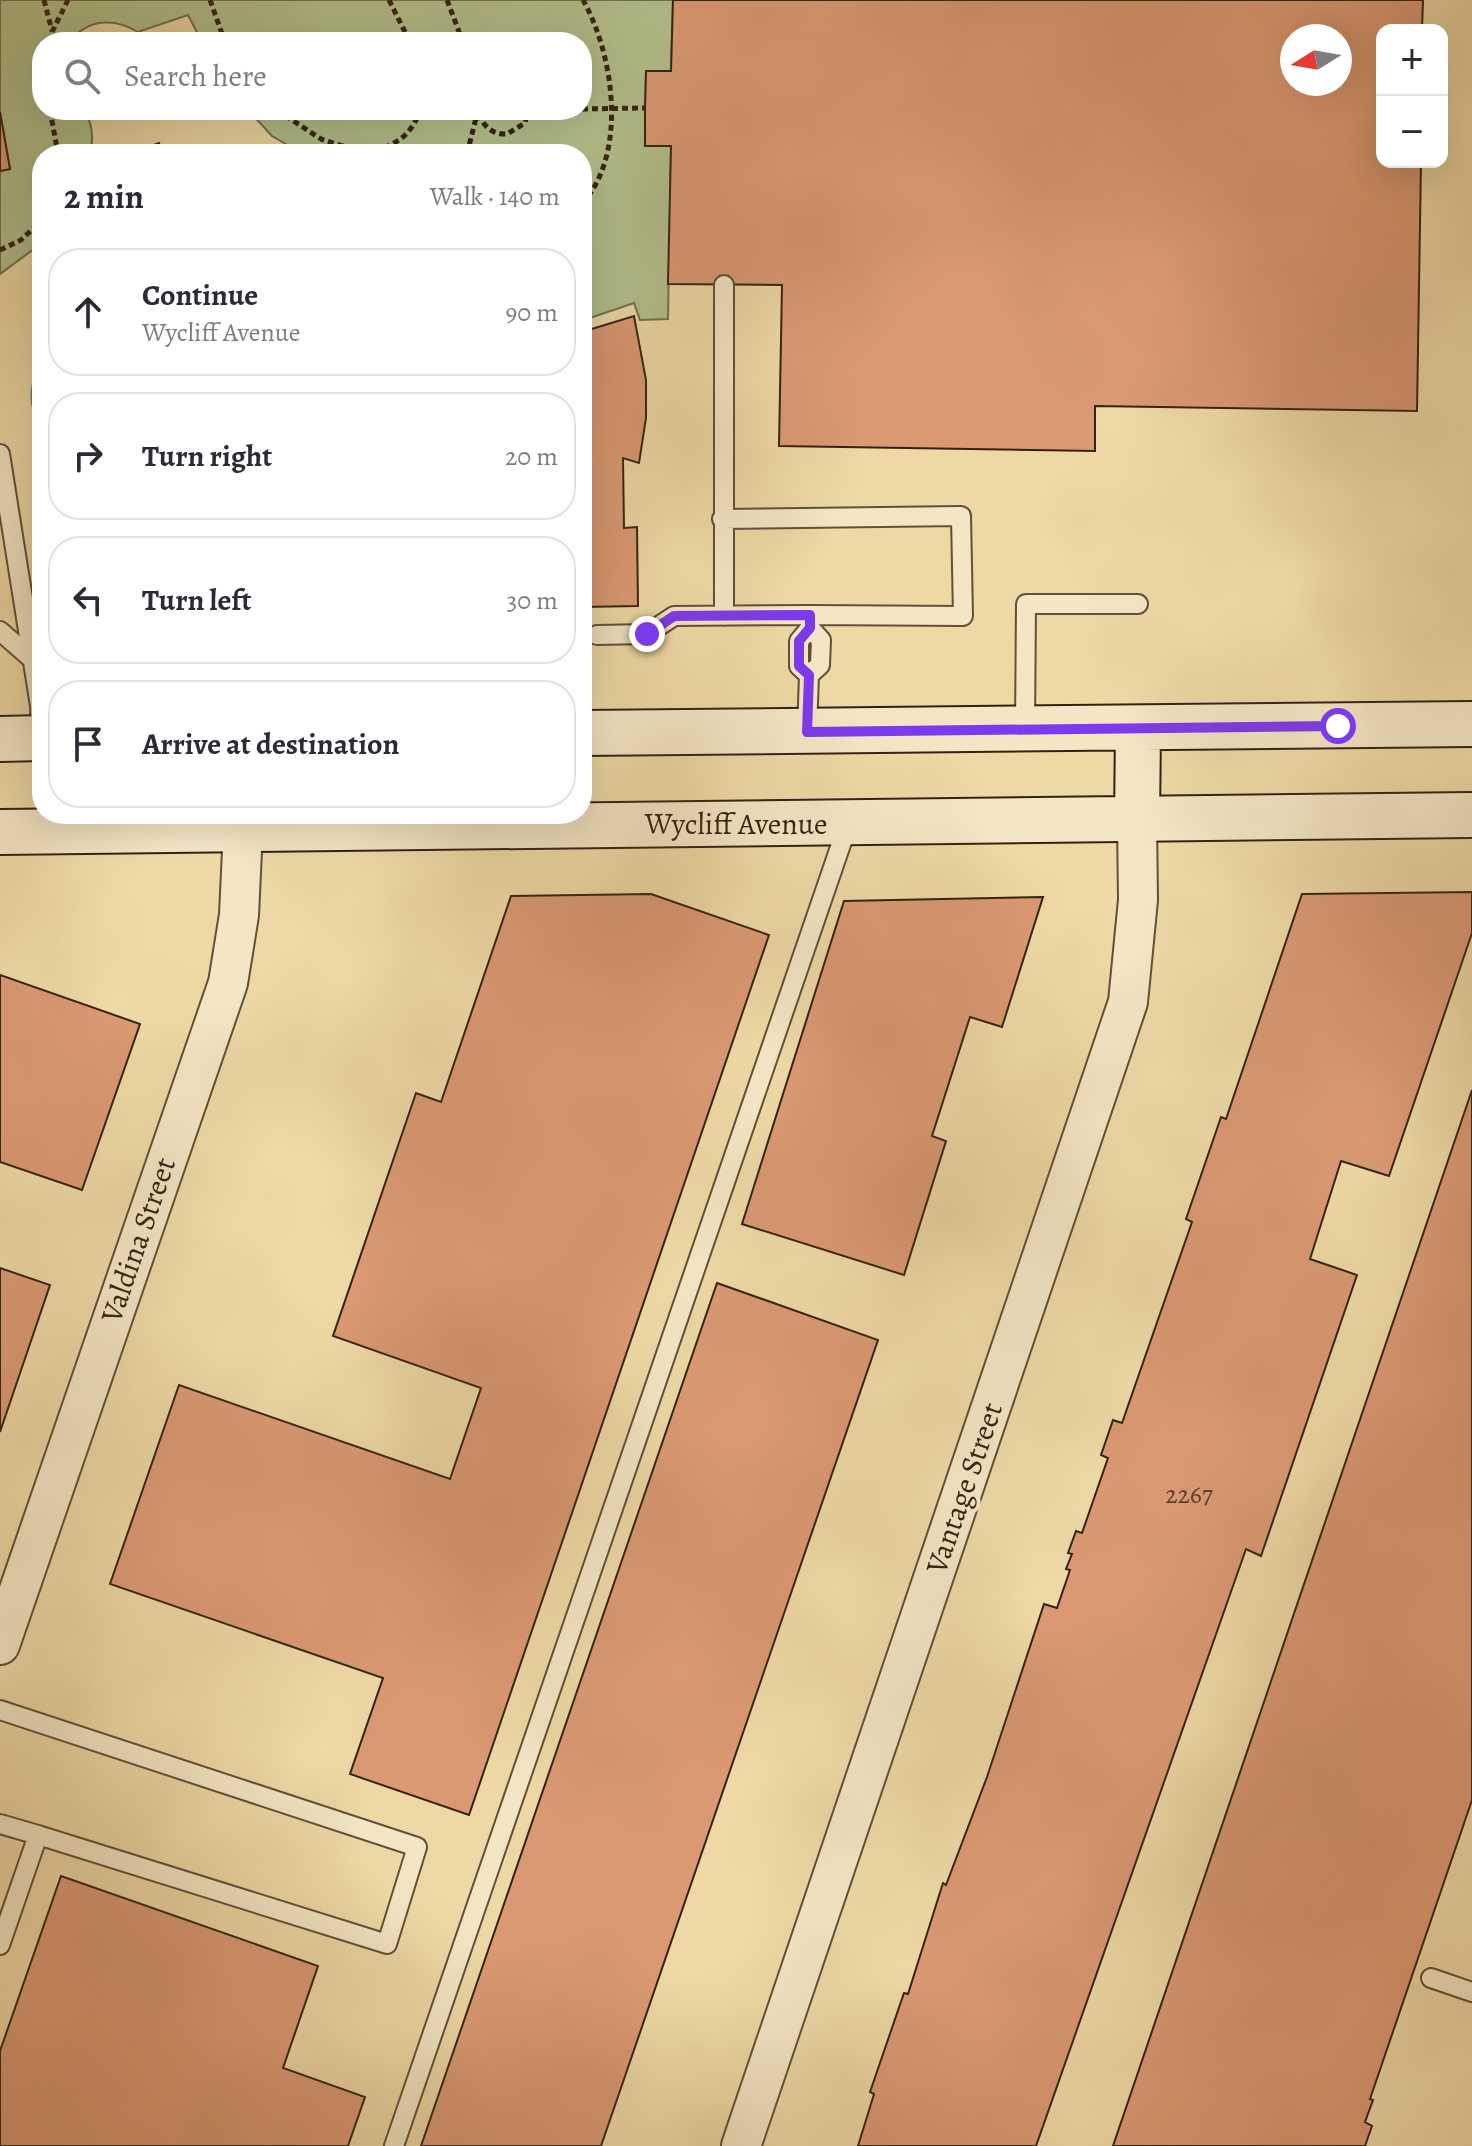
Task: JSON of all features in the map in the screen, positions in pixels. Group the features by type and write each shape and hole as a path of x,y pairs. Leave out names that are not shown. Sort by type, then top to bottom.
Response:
{"main road":[{"path":"592,733 1472,724"},
{"path":"1137,821 1138,729"},
{"path":"0,739 32,738"},
{"name":"Wycliff Avenue","path":"592,823 848,824 1472,815"},
{"name":"Wycliff Avenue","path":"0,832 195,824"}],"street":[{"name":"Vantage Street","path":"741,2146 1128,1002 1138,900 1137,821"},
{"name":"Valdina Street","path":"0,1645 228,983 239,915 244,824"}],"lane":[{"path":"724,285 724,616"},
{"path":"0,454 32,659"},
{"path":"597,635 647,634 674,616 810,621 963,616 961,516 722,519"},
{"path":"1025,730 1026,604 1138,604"},
{"path":"807,732 809,675 820,665 821,640 810,621"},
{"path":"0,631 32,659"},
{"path":"394,2146 848,824"},
{"path":"0,1710 417,1847 387,1944 0,1824"},
{"path":"0,1945 38,1835"},
{"path":"1431,1978 1472,1992"}],"path":[{"path":"44,0 52,32"},
{"path":"52,32 68,0"},
{"path":"210,0 221,32"},
{"path":"389,0 405,32"},
{"path":"447,0 459,32"},
{"path":"583,0 601,45 609,108 604,164 592,191"},
{"path":"592,109 645,108"},
{"path":"52,120 56,144"},
{"path":"292,120 321,139 336,144"},
{"path":"392,144 409,134 415,120"},
{"path":"470,144 476,120"},
{"path":"481,120 493,132 507,134 526,120"},
{"path":"0,250 21,240 32,230"}],"green space":[{"path":"0,0 673,0 671,71 646,72 645,145 671,146 668,319 640,320 634,303 592,317 592,144 286,144 272,136 257,120 592,120 592,32 197,32 188,15 138,32 119,24 101,23 79,32 32,32 32,120 89,120 91,144 32,144 32,250 0,274 0,171 10,169 0,112"}],"building":[{"path":"673,0 1423,0 1422,24 1376,24 1376,168 1421,168 1417,411 1095,406 1095,451 779,446 782,285 668,284 671,146 645,146 646,71 671,71"},
{"path":"0,112 10,169 0,171"},
{"path":"634,316 646,380 646,418 639,463 623,458 624,528 637,527 638,606 592,607 592,329"},
{"path":"1472,892 1472,933 1389,1176 1341,1161 1310,1259 1357,1275 1261,1556 1246,1549 1036,2146 858,2146 874,2094 870,2092 904,1993 908,1994 943,1883 946,1885 987,1777 1044,1604 1057,1608 1070,1570 1066,1569 1072,1554 1068,1553 1076,1531 1082,1533 1108,1458 1101,1455 1113,1420 1122,1423 1192,1222 1186,1219 1221,1117 1226,1119 1302,894"},
{"path":"651,894 769,935 469,1815 350,1774 383,1678 110,1584 179,1385 450,1479 481,1388 333,1336 416,1093 441,1102 511,896"},
{"path":"1043,897 1002,1027 970,1017 932,1136 946,1141 904,1275 742,1224 844,901"},
{"path":"0,975 140,1024 82,1190 0,1162"},
{"path":"1472,1090 1472,1800 1370,2099 1373,2100 1365,2122 1372,2126 1365,2146 1113,2146"},
{"path":"0,1268 50,1285 0,1432"},
{"path":"717,1283 878,1340 601,2146 421,2146"},
{"path":"61,1876 318,1966 283,2068 365,2097 348,2146 0,2146 0,2051"}],"route":[{"path":"647,634 674,616 810,615 810,628 799,641 799,666 809,675 807,732 1338,726"}]}
